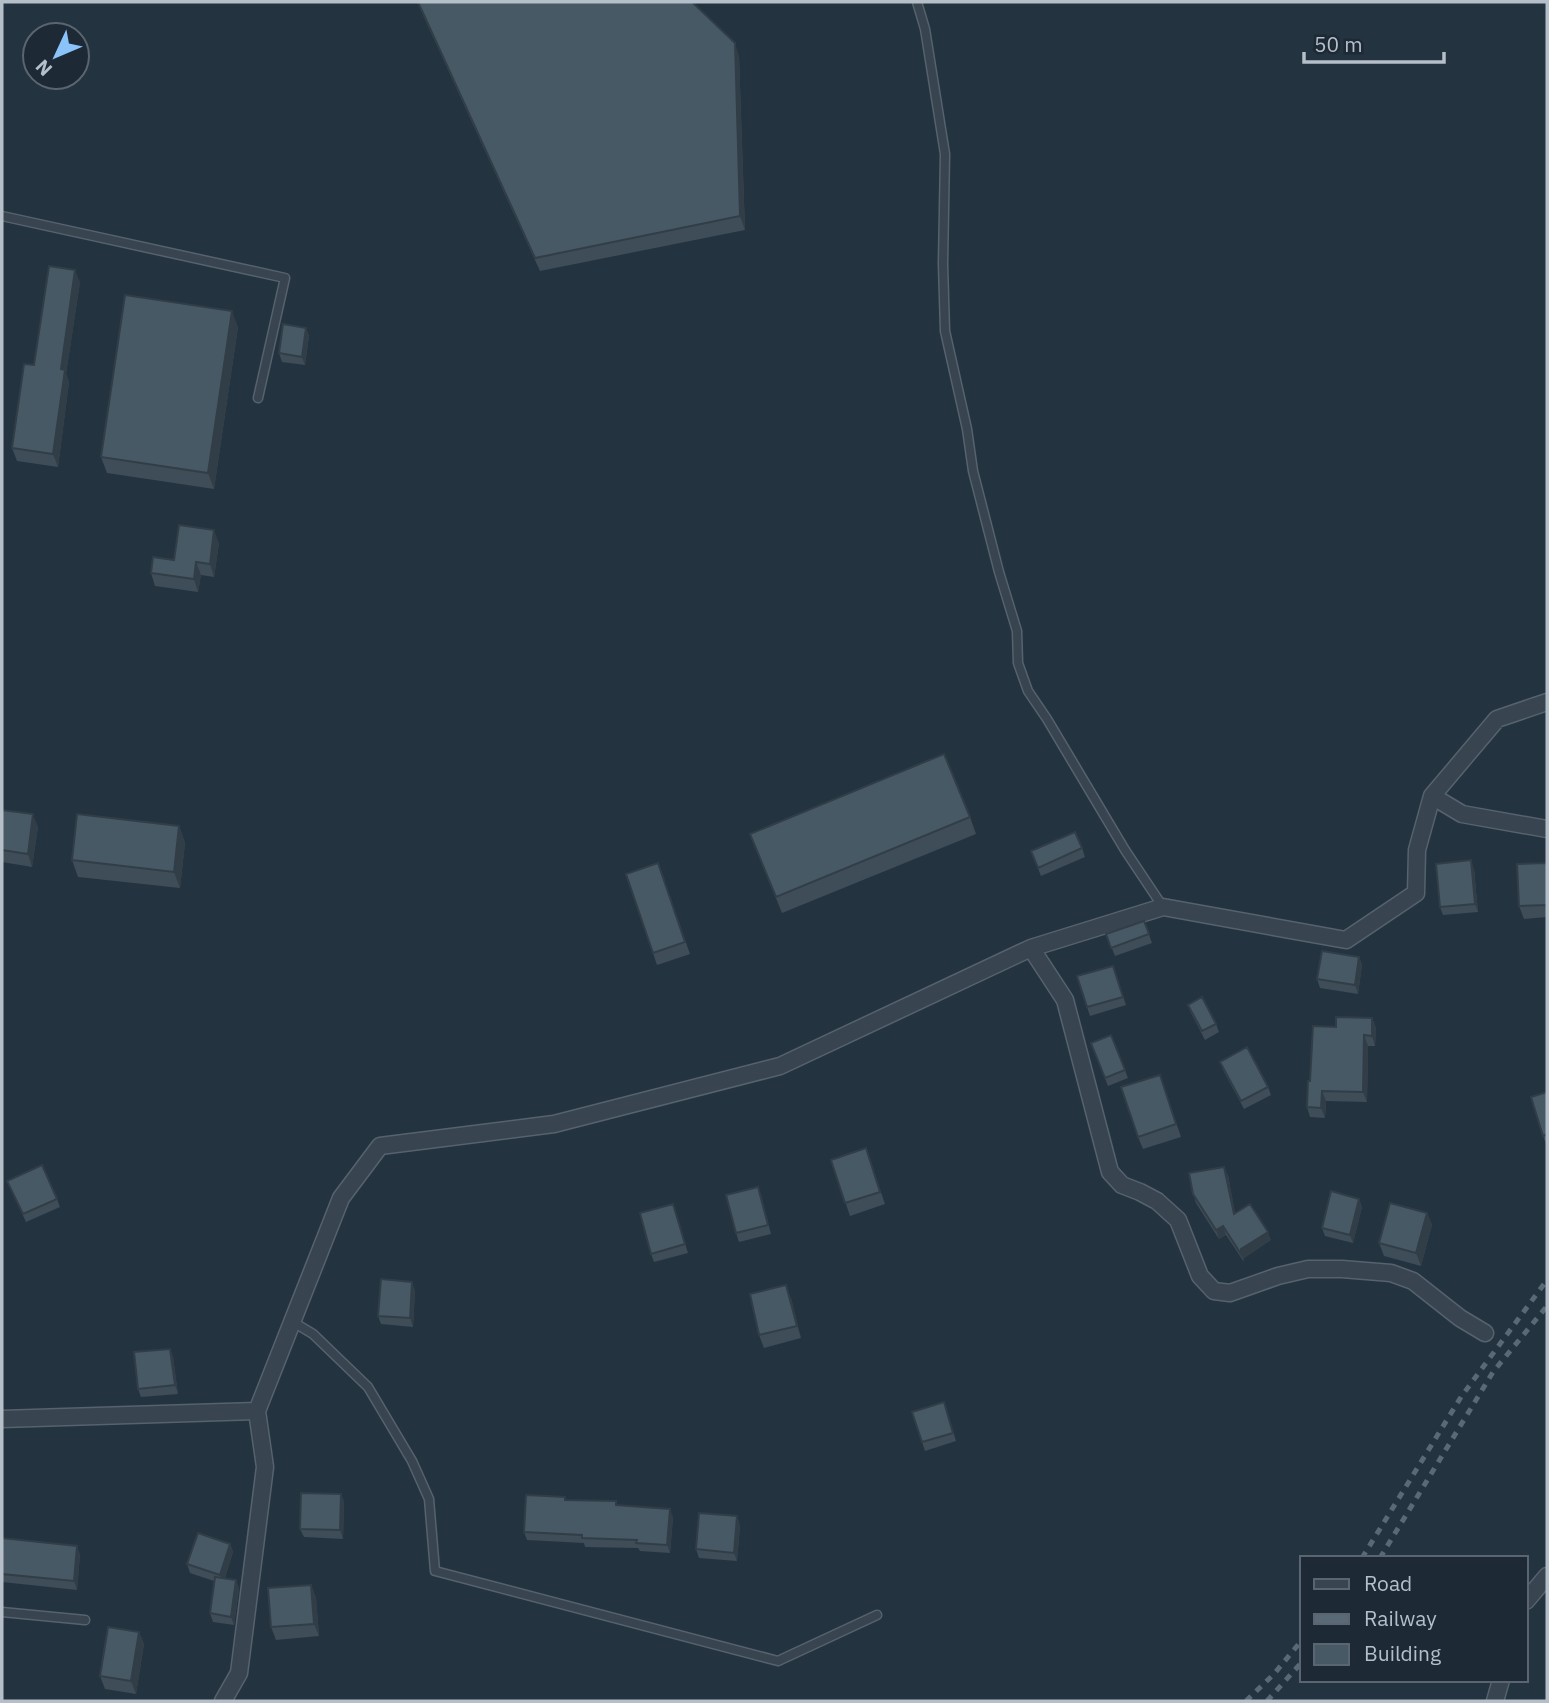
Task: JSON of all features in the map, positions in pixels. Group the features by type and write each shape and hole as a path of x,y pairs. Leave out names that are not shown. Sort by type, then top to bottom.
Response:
{"street":[{"path":"223,1701 239,1673 265,1467 257,1411 341,1198 380,1146 554,1124 780,1066 1031,947 1163,907 1346,940 1416,893 1417,850 1433,796 1497,719 1547,702"},
{"path":"1433,796 1462,814 1547,829"},
{"path":"1031,947 1065,1000 1110,1172 1122,1185 1157,1201 1178,1220 1200,1276 1214,1291 1230,1293 1278,1276 1308,1269 1391,1273 1413,1282 1460,1318 1485,1333"},
{"path":"2,1419 257,1411"},
{"path":"1528,1599 1547,1576"},
{"path":"1495,1701 1500,1682"}],"lane":[{"path":"917,2 925,29 945,154 945,331 967,429 973,471 1017,631 1018,663 1028,691 1163,907"},
{"path":"2,216 285,278 258,398"},
{"path":"293,1322 313,1334 368,1387 412,1461 429,1499 435,1572 778,1661 877,1615"},
{"path":"2,1612 85,1620"}],"building":[{"path":"418,2 693,2 735,43 740,216 535,258"},
{"path":"49,266 75,270 61,369 65,370 53,454 12,448 24,364 34,365"},
{"path":"125,295 232,311 208,473 101,457"},
{"path":"283,324 306,328 302,357 279,353"},
{"path":"179,525 214,530 210,564 196,562 194,579 151,573 153,557 174,560"},
{"path":"944,754 970,817 776,897 750,834"},
{"path":"2,810 33,814 28,854 2,850"},
{"path":"77,814 179,826 174,872 72,860"},
{"path":"1075,832 1082,848 1038,868 1031,851"},
{"path":"1471,860 1475,904 1440,907 1436,864"},
{"path":"658,863 685,942 653,953 626,874"},
{"path":"1547,863 1547,905 1519,906 1517,864"},
{"path":"1144,921 1149,934 1111,948 1106,934"},
{"path":"1322,951 1359,957 1355,985 1317,979"},
{"path":"1113,966 1123,997 1087,1007 1077,976"},
{"path":"1202,997 1216,1024 1202,1031 1188,1005"},
{"path":"1336,1017 1372,1018 1372,1036 1364,1035 1363,1092 1322,1091 1321,1108 1307,1107 1313,1026 1336,1027"},
{"path":"1111,1035 1125,1070 1105,1078 1091,1043"},
{"path":"1247,1047 1268,1087 1241,1101 1220,1062"},
{"path":"1160,1075 1176,1124 1138,1137 1121,1087"},
{"path":"1547,1092 1547,1134 1543,1136 1531,1097"},
{"path":"866,1148 880,1192 845,1203 831,1160"},
{"path":"42,1165 57,1199 23,1214 7,1181"},
{"path":"1224,1167 1234,1214 1250,1204 1268,1232 1241,1249 1241,1254 1223,1226 1216,1230 1193,1194 1189,1173"},
{"path":"758,1187 768,1225 736,1233 726,1195"},
{"path":"1331,1191 1359,1199 1350,1235 1322,1228"},
{"path":"1390,1203 1427,1213 1416,1253 1379,1243"},
{"path":"673,1204 685,1244 651,1254 640,1213"},
{"path":"381,1279 412,1282 410,1318 378,1316"},
{"path":"786,1285 797,1326 759,1335 750,1294"},
{"path":"170,1349 175,1385 138,1389 134,1352"},
{"path":"944,1402 953,1433 922,1442 912,1412"},
{"path":"301,1493 341,1494 340,1530 300,1529"},
{"path":"526,1495 565,1497 565,1500 616,1501 616,1505 670,1509 667,1545 636,1543 637,1540 582,1538 582,1535 524,1532"},
{"path":"699,1513 737,1516 734,1553 696,1549"},
{"path":"198,1533 230,1544 220,1575 187,1564"},
{"path":"2,1538 77,1546 74,1581 2,1574"},
{"path":"215,1577 236,1580 231,1617 210,1613"},
{"path":"311,1585 314,1624 271,1627 268,1588"},
{"path":"108,1627 139,1632 131,1681 100,1676"}],"railway":[{"path":"1363,1556 1461,1397 1547,1280"},
{"path":"1381,1556 1493,1372 1547,1306"},
{"path":"1246,1701 1274,1674 1300,1642"},
{"path":"1267,1701 1300,1664"}]}
